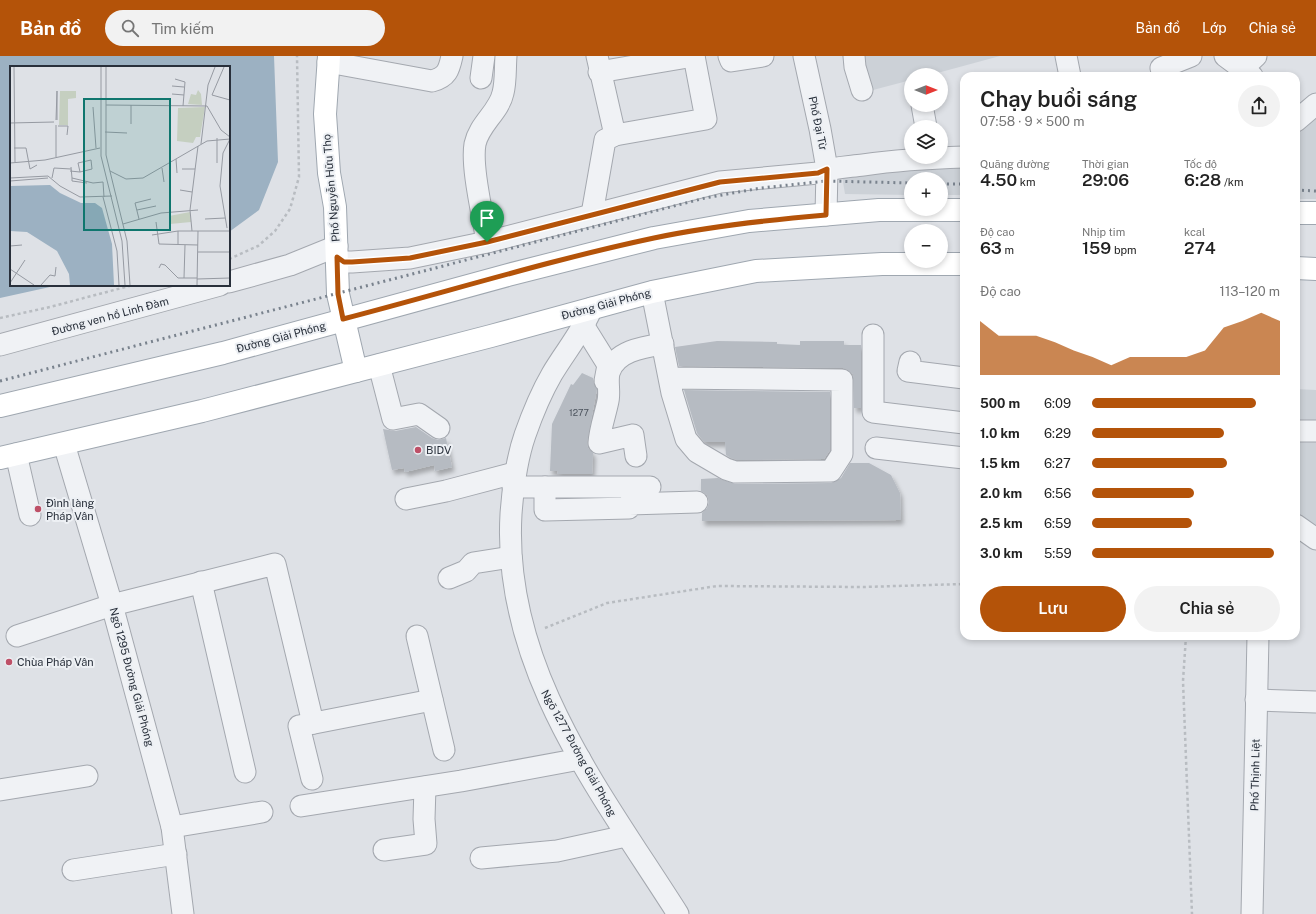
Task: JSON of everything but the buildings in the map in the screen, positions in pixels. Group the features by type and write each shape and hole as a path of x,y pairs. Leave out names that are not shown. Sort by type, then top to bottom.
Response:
{"main road":[{"name":"Phố Nguyễn Hữu Thọ","path":"328,59 325,114 329,173 335,207 338,294 356,371"},
{"name":"Đường Giải Phóng","path":"0,406 223,353 343,319 654,238 749,221 879,210 960,210"},
{"path":"1300,213 1316,213"},
{"name":"Đường Giải Phóng","path":"8,456 64,444 379,365 589,316 652,292 756,271 882,264 960,264"},
{"path":"1300,268 1316,269"}],"street":[{"path":"328,59 432,81 442,78 449,72 452,56"},
{"path":"481,78 484,56"},
{"path":"487,242 475,160 475,143 484,123 498,105 503,94 506,56"},
{"path":"592,214 606,140 615,135 706,119 694,56 598,64 615,135"},
{"path":"728,56 731,61 763,56"},
{"name":"Phố Đại Từ","path":"804,56 827,169 826,215"},
{"path":"854,56 855,67 862,90"},
{"path":"1160,66 1191,56"},
{"path":"1226,56 1250,67"},
{"path":"948,158 960,158"},
{"path":"230,282 337,251 344,262 410,258 487,242 720,182 818,173 827,169 904,160"},
{"name":"Đường ven hồ Linh Đàm","path":"0,345 216,286"},
{"path":"652,292 669,378 686,439 697,452 726,469 735,472 831,471 842,454 842,380 669,378"},
{"path":"589,316 585,328 608,365 604,382"},
{"name":"Ngõ 1277 Đường Giải Phóng","path":"589,316 552,374 537,405 525,435 513,480 510,527 511,557 516,601 540,681 580,759 626,836 645,862 678,914"},
{"path":"874,335 873,412 960,423"},
{"path":"636,456 633,435 599,443 600,430 608,401 609,374 615,362 635,349 662,344"},
{"path":"910,362 908,371 960,378"},
{"path":"379,365 393,419 419,414 439,428"},
{"path":"1300,431 1316,431"},
{"name":"Ngõ 1295 Đường Giải Phóng","path":"64,444 112,605 172,827 183,914"},
{"path":"876,448 960,458"},
{"path":"8,456 30,515"},
{"path":"406,499 513,480 545,488 650,487"},
{"path":"545,488 545,510 629,508 629,504 697,502"},
{"path":"1300,528 1316,539"},
{"path":"449,578 466,571 473,563 511,557"},
{"path":"17,636 112,605 275,564 313,723"},
{"path":"201,582 246,772"},
{"path":"417,636 444,750"},
{"name":"Phố Thịnh Liệt","path":"1252,914 1258,640"},
{"path":"312,779 299,726 432,700"},
{"path":"1256,700 1316,702"},
{"path":"301,806 580,759"},
{"path":"0,790 87,776"},
{"path":"384,850 426,844 424,819 425,786"},
{"path":"172,827 262,812"},
{"path":"481,858 556,851 626,836"},
{"path":"73,870 176,854"}],"path":[{"path":"230,259 258,246 275,231 290,209 299,177 297,56"},
{"path":"0,318 50,308 129,286"},
{"path":"545,628 608,603 717,586 863,587 960,584"},
{"path":"1186,640 1183,681 1192,914"}],"shaded area":[{"path":"844,56 1000,56 948,70 948,68 904,68 904,82 854,95 843,63"},
{"path":"1316,110 1316,199 1300,199 1300,125"},
{"path":"960,166 960,195 948,195 948,172 904,172 904,195 845,194 841,170"},
{"path":"1300,389 1316,390 1316,534 1300,523"}],"water":[{"path":"0,56 274,56 278,162 259,210 230,231 230,66 10,66 10,286 54,286 0,298"}],"railway":[{"path":"0,381 705,198 761,188 826,181 904,183"},
{"path":"948,184 960,184"},
{"path":"1300,190 1316,191"}],"place":[{"name":"BIDV","path":"418,450"},
{"name":"Đình làng Pháp Vân","path":"38,509"},
{"name":"Chùa Pháp Vân","path":"9,662"}],"route":[{"path":"827,169 826,215 749,221 654,238 343,319 338,294 337,257 344,262 410,258 487,242 720,182 818,173 827,169"}]}
